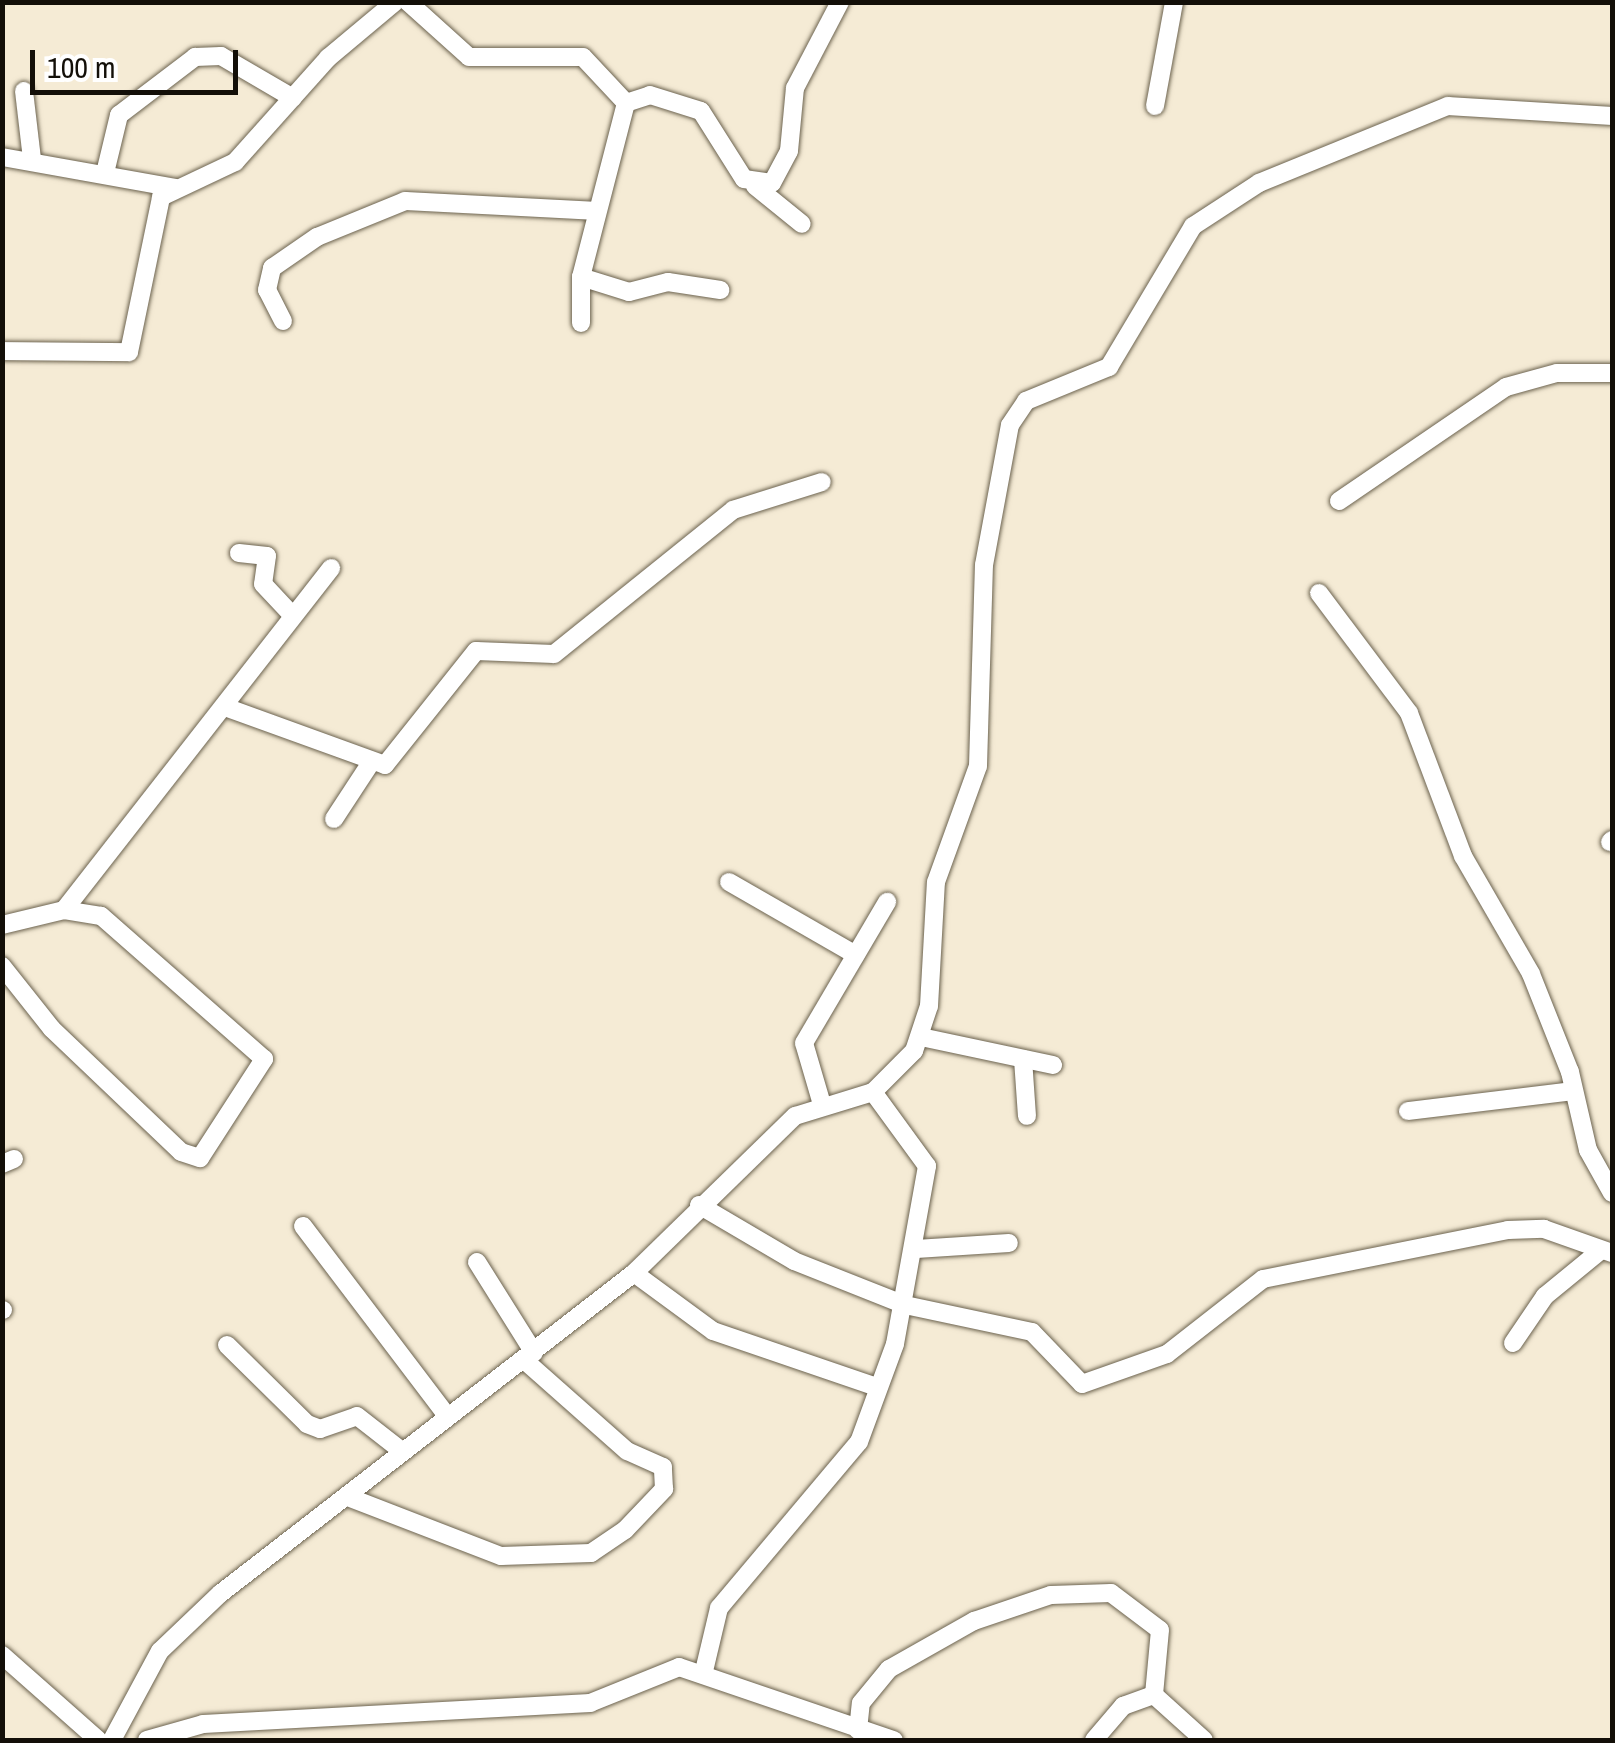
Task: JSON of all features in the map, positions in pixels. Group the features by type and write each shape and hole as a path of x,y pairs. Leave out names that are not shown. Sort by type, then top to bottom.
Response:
{"street":[{"path":"2,351 129,352 154,208 176,188 235,162 293,98 395,2"},
{"path":"408,2 469,57 584,57 626,103 624,134 594,211 580,276 580,322"},
{"path":"755,186 782,174 795,88 840,2"},
{"path":"1154,106 1174,2"},
{"path":"105,173 119,115 195,57 221,56 293,98"},
{"path":"24,91 32,159"},
{"path":"626,103 650,95 702,110 755,186 802,224"},
{"path":"112,1740 160,1652 348,1496 398,1448 529,1357 634,1273 699,1205 821,1101 873,1092 921,1037 932,897 982,740 980,602 1018,412 1109,366 1193,226 1259,183 1448,106 1612,116"},
{"path":"2,158 32,159 176,188"},
{"path":"282,321 268,290 272,268 318,237 405,200 594,211"},
{"path":"580,276 629,292 668,282 720,290"},
{"path":"1339,501 1506,387 1557,373 1612,373"},
{"path":"225,707 372,761 397,759 476,652 554,654 733,510 822,482"},
{"path":"239,553 267,556 263,584 292,615"},
{"path":"64,910 331,568"},
{"path":"1319,593 1409,713 1430,783 1531,974 1573,1091 1588,1150 1612,1194"},
{"path":"334,819 372,761"},
{"path":"729,882 856,956"},
{"path":"821,1101 804,1043 887,902"},
{"path":"2,925 64,910 101,916 264,1059 200,1158 180,1152 52,1029 2,966"},
{"path":"921,1037 1053,1065"},
{"path":"1023,1059 1027,1116"},
{"path":"1408,1110 1573,1091"},
{"path":"704,1670 719,1608 859,1442 905,1305 928,1166 873,1092"},
{"path":"699,1205 794,1261 905,1305 1032,1332 1082,1384 1167,1354 1263,1279 1508,1230 1544,1228 1606,1252"},
{"path":"303,1226 445,1414"},
{"path":"916,1249 1009,1243"},
{"path":"1514,1344 1545,1296 1606,1252"},
{"path":"348,1496 389,1520 501,1556 591,1553 625,1530 664,1489 663,1468 617,1443 529,1357 477,1262"},
{"path":"634,1273 713,1331 874,1386"},
{"path":"227,1346 307,1424 320,1429 358,1416 398,1448"},
{"path":"858,1730 861,1703 889,1669 974,1622 1051,1595 1111,1593 1160,1630 1154,1695"},
{"path":"2,1656 98,1740"},
{"path":"147,1740 201,1733 338,1732 590,1703 665,1668 704,1670 858,1730 894,1740"},
{"path":"1094,1740 1123,1706 1154,1695"},
{"path":"1154,1695 1204,1740"}]}
